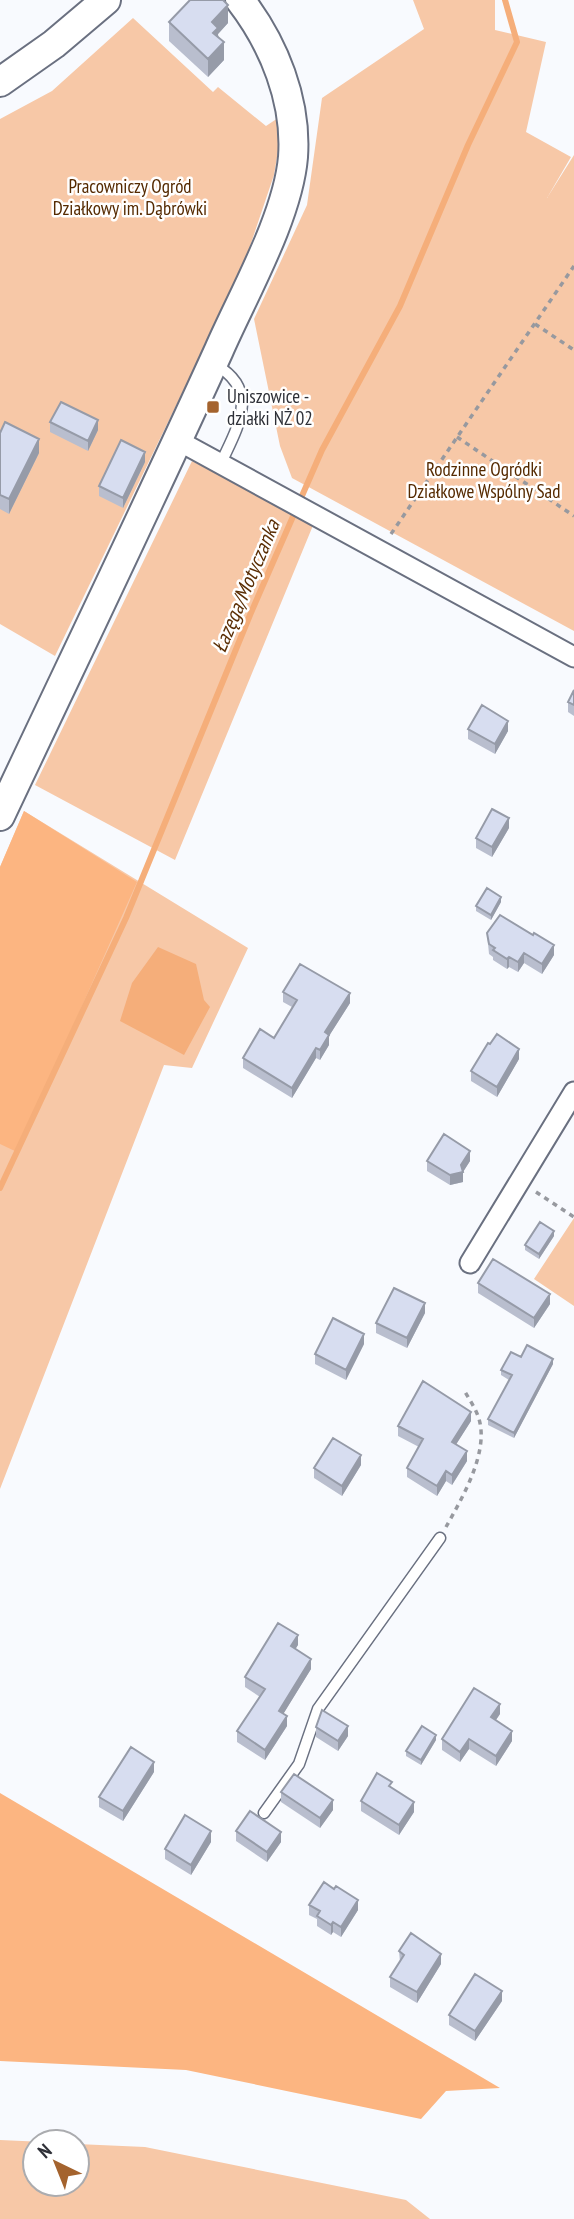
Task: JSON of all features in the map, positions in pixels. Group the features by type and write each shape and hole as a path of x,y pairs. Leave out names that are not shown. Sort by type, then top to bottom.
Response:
{"street":[{"path":"0,82 61,38 106,0"},
{"path":"0,816 213,363 274,226 287,190 293,159 290,111 283,81 265,38 240,0"},
{"path":"177,440 574,657"},
{"path":"470,1263 574,1092"}],"lane":[{"path":"213,363 228,372 238,385 242,399 240,422 221,463"},
{"path":"264,1813 299,1764 318,1709 440,1538"}],"path":[{"path":"380,550 574,266"},
{"path":"535,324 574,350"},
{"path":"457,437 574,516"},
{"path":"519,1182 574,1217"},
{"path":"440,1538 464,1495 482,1443 479,1419 464,1390"}],"green space":[{"name":"Rodzinne Ogródki Działkowe Wspólny Sad","path":"413,0 495,0 495,30 546,42 526,132 571,157 547,198 574,155 574,631 292,478 280,446 254,319 307,205 322,98 424,29"},
{"name":"Pracowniczy Ogród Działkowy im. Dąbrówki","path":"133,18 213,92 218,87 266,126 278,118 280,139 274,175 243,267 55,656 0,624 0,119 52,91"},
{"path":"192,461 314,523 175,860 35,785"},
{"path":"24,811 248,948 192,1068 164,1065 0,1489 0,867"},
{"path":"574,1218 574,1306 534,1279"},
{"path":"0,2140 21,2141 21,2198 91,2198 91,2145 145,2147 406,2200 430,2219 0,2219"}],"shaded area":[{"path":"24,811 137,882 17,1152 0,1144 0,867"},
{"path":"158,947 196,964 204,1000 210,1007 184,1055 120,1021 132,983"},
{"path":"0,1793 500,2088 446,2091 421,2119 186,2070 0,2061"}],"building":[{"path":"190,0 223,0 228,5 212,22 218,28 213,33 224,42 208,59 169,22"},
{"path":"61,402 98,420 88,441 50,422"},
{"path":"5,422 39,439 9,499 0,495 0,433"},
{"path":"121,440 145,452 123,498 99,486"},
{"path":"574,690 574,705 568,702"},
{"path":"482,705 508,721 495,744 468,729"},
{"path":"492,809 509,818 492,847 476,838"},
{"path":"487,888 501,897 491,915 476,906"},
{"path":"500,915 554,945 542,964 524,953 518,962 493,950 495,948 489,944 487,933"},
{"path":"300,964 350,993 325,1032 329,1035 320,1050 316,1048 292,1088 243,1058 260,1029 274,1038 297,1000 283,992"},
{"path":"497,1034 519,1049 497,1087 471,1071 488,1043 490,1044"},
{"path":"444,1134 470,1151 461,1165 463,1172 450,1175 427,1161"},
{"path":"540,1222 554,1231 539,1254 525,1245"},
{"path":"493,1259 550,1294 534,1318 478,1283"},
{"path":"394,1288 425,1303 407,1338 376,1323"},
{"path":"333,1318 364,1334 346,1370 315,1354"},
{"path":"527,1345 553,1359 514,1433 488,1419 512,1375 501,1370 511,1352 521,1357"},
{"path":"423,1381 471,1412 452,1442 467,1451 452,1475 446,1471 437,1486 407,1468 423,1439 398,1426"},
{"path":"333,1438 361,1455 342,1486 314,1468"},
{"path":"278,1623 298,1635 291,1646 311,1659 279,1711 287,1716 265,1750 237,1731 265,1689 245,1677"},
{"path":"474,1688 500,1704 491,1717 512,1731 496,1756 469,1739 460,1752 442,1739"},
{"path":"322,1710 348,1726 338,1741 316,1727"},
{"path":"422,1726 436,1735 421,1760 406,1751"},
{"path":"131,1747 154,1762 123,1811 99,1797"},
{"path":"377,1773 392,1782 389,1786 414,1802 399,1825 361,1801"},
{"path":"294,1774 333,1800 320,1818 281,1792"},
{"path":"250,1811 281,1832 267,1852 236,1831"},
{"path":"185,1815 211,1831 191,1865 165,1849"},
{"path":"324,1882 358,1900 341,1927 333,1922 331,1925 317,1916 320,1911 309,1905"},
{"path":"411,1933 441,1954 417,1992 390,1977 404,1955 399,1951"},
{"path":"475,1974 502,1991 475,2031 449,2015"}],"waterway":[{"name":"Łazęga/Motyczanka","path":"0,1188 126,918 250,615 322,450 400,306 468,145 517,42 505,0"}],"place":[{"name":"Uniszowice - działki NŻ 02","path":"213,407"}]}
